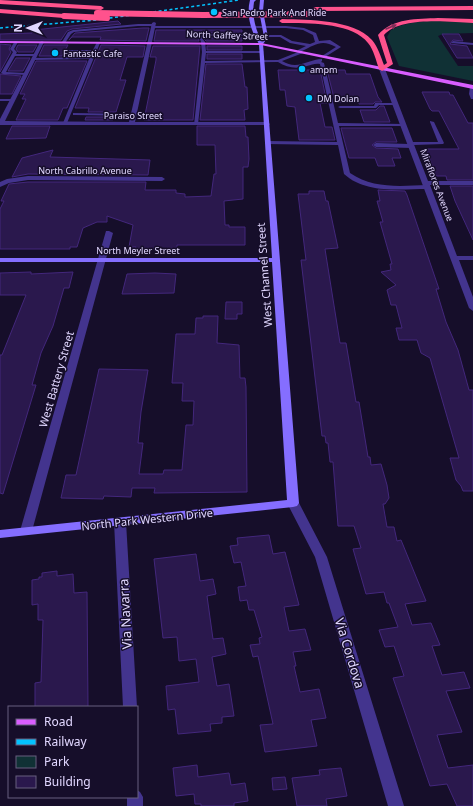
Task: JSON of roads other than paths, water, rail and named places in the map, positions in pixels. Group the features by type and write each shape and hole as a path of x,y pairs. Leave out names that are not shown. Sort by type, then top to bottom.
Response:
{"highway":[{"path":"39,0 100,7 203,15 473,7"},
{"path":"0,2 176,10 473,12"},
{"path":"0,7 100,7"},
{"path":"136,7 176,10"},
{"path":"0,11 64,16 135,19 282,21 328,24 359,32 372,43 382,69 390,64 381,35 387,29 401,24 419,21 473,21"},
{"path":"316,12 347,16"},
{"path":"401,17 473,18"}],"main road":[{"name":"North Gaffey Street","path":"0,42 238,42 261,44 473,87"}],"street":[{"name":"West Channel Street","path":"254,0 252,1 250,11 255,35 261,44 262,52 275,260 293,503"},
{"path":"261,44 266,36 261,11 262,0"},
{"path":"131,124 153,25"},
{"path":"1,123 42,42"},
{"path":"453,42 473,44"},
{"name":"Miraflores Avenue","path":"382,69 473,308"},
{"name":"Paraiso Street","path":"1,123 266,124"},
{"name":"North Cabrillo Avenue","path":"0,185 7,181 28,178 162,179"},
{"path":"426,185 473,183"},
{"name":"West Battery Street","path":"26,531 109,233"},
{"path":"454,258 473,258"},
{"name":"North Meyler Street","path":"0,260 275,260"},
{"name":"North Park Western Drive","path":"0,534 293,503"},
{"name":"Via Cordova","path":"293,503 321,557 396,806"},
{"name":"Via Navarra","path":"120,522 130,706"}],"lane":[{"path":"64,42 69,33 73,31 138,24 304,29 315,34 317,42"},
{"path":"196,124 204,52 203,42 200,37 255,35"},
{"path":"266,36 281,36 291,42 309,46"},
{"path":"203,62 279,61 299,67 316,62 339,47 329,41 317,42 279,61"},
{"path":"16,42 12,49 15,52 2,73 26,74"},
{"path":"65,123 98,42"},
{"path":"238,42 239,52"},
{"path":"62,59 65,58 72,43"},
{"path":"68,51 94,51"},
{"path":"204,52 262,52"},
{"path":"13,55 62,59 91,58"},
{"path":"316,62 322,63 334,58"},
{"path":"322,63 347,174 351,178 379,187 426,185"},
{"path":"473,87 471,94 473,98"},
{"path":"0,100 12,100"},
{"path":"340,107 376,108 377,104 396,104"},
{"path":"75,114 133,115"},
{"path":"376,144 411,145 441,143 432,122"},
{"path":"335,124 404,125"},
{"path":"268,143 340,144"}],"railway":[{"path":"0,28 96,20 239,0"}],"place":[{"name":"San Pedro Park And Ride","path":"214,12"},
{"name":"Fantastic Cafe","path":"55,53"},
{"name":"ampm","path":"302,69"},
{"name":"DM Dolan","path":"309,98"}]}
